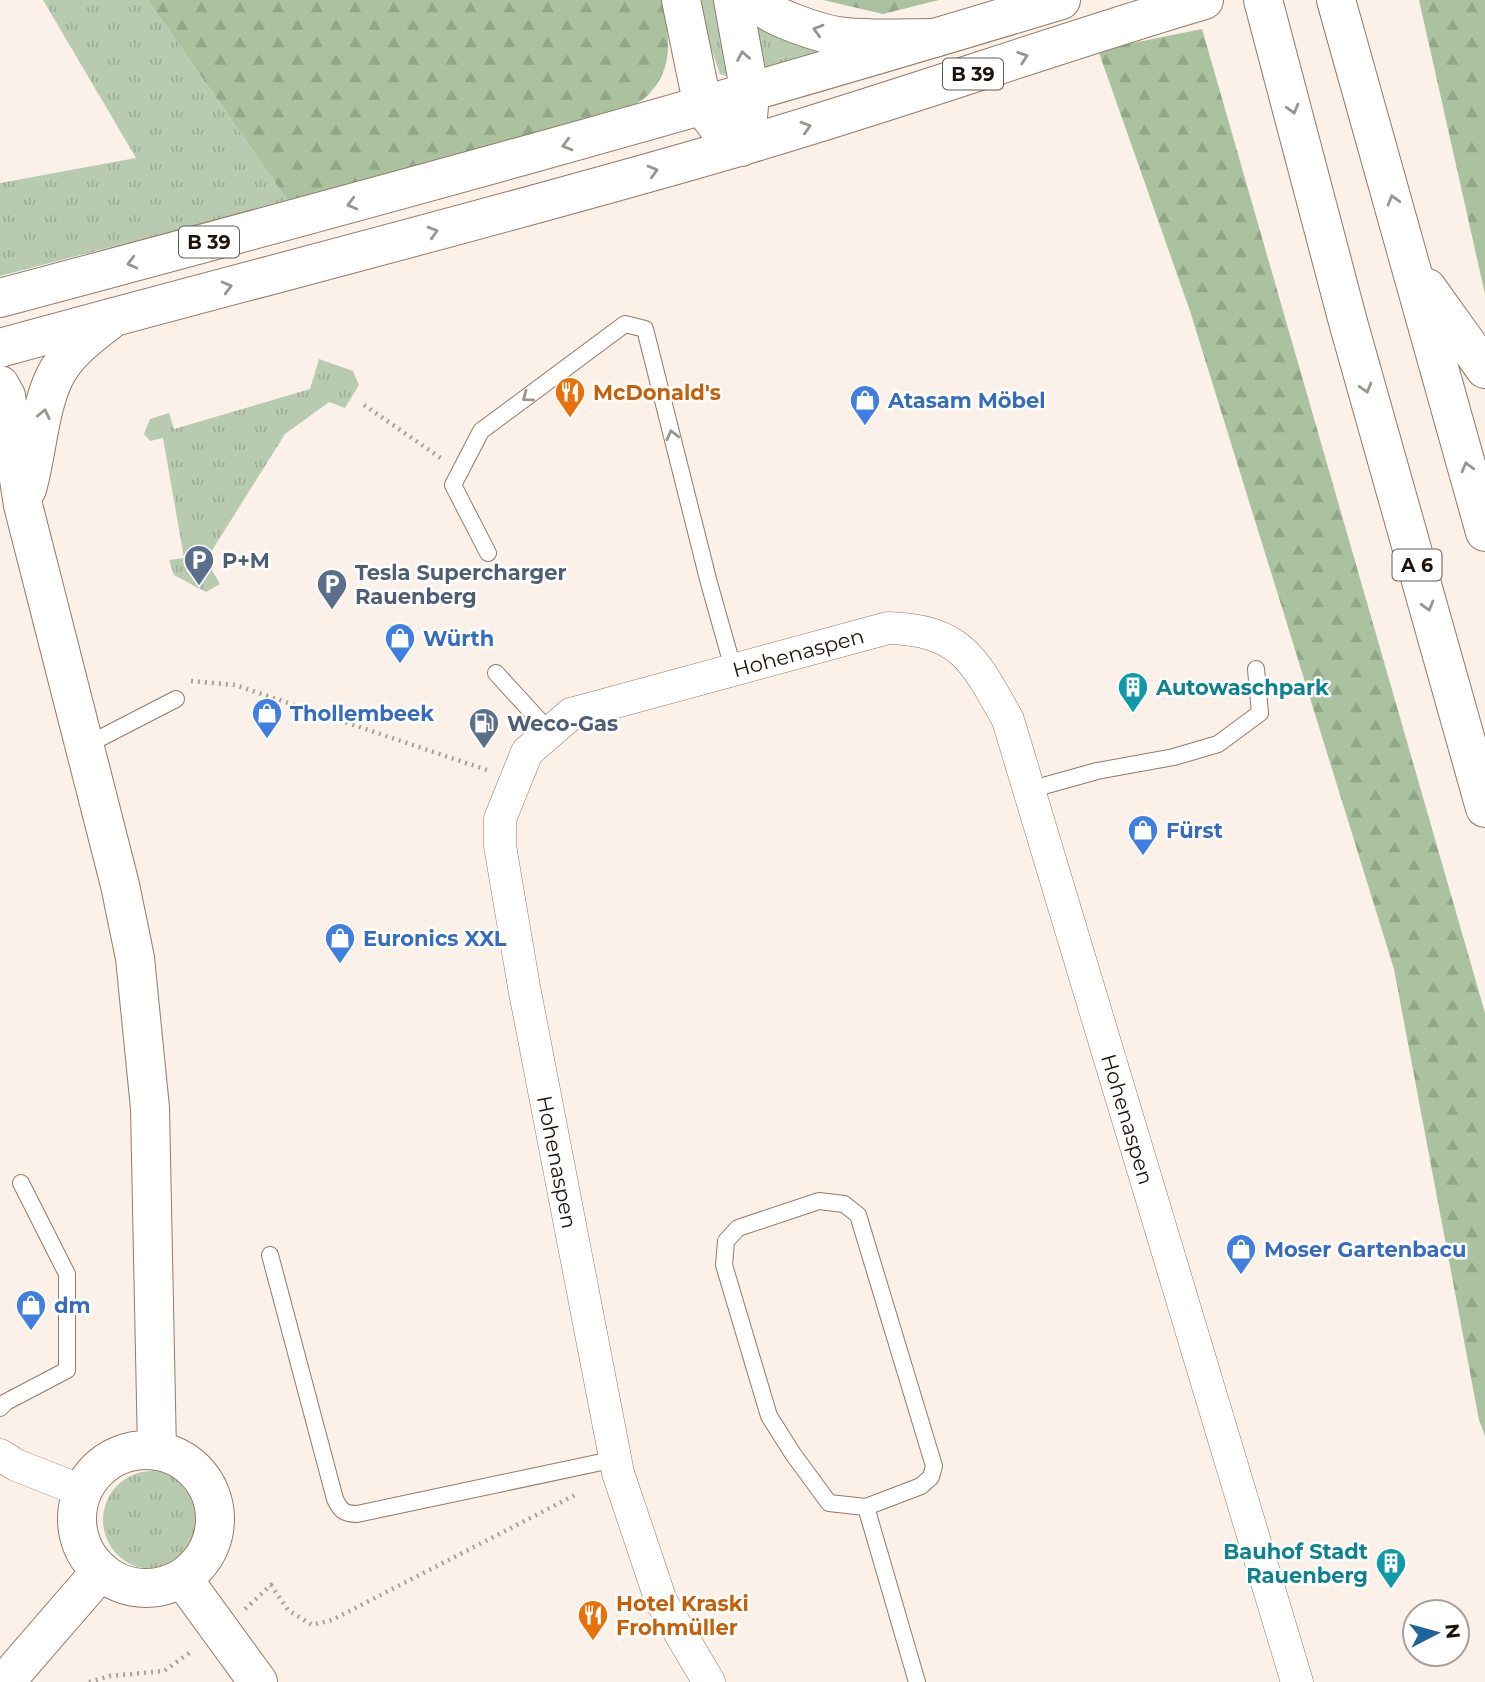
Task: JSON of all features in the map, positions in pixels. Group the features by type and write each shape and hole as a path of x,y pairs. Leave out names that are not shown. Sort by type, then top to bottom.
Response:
{"main road":[{"path":"681,0 703,107 718,127 741,147 750,94 733,0"},
{"path":"754,0 759,7 789,22 843,37 934,38"},
{"name":"B 39","path":"0,298 750,94 1061,0"},
{"name":"B 39","path":"0,348 381,247 741,147 1204,0"},
{"name":"A 6","path":"1263,0 1352,335 1485,808"},
{"path":"1339,12 1485,529"},
{"path":"1412,266 1485,369"},
{"path":"11,492 35,461 45,406 54,377 78,345 114,317"},
{"path":"0,385 6,396 11,492 85,746 120,885 135,958 150,1108 157,1451"},
{"path":"136,1451 157,1451 180,1458 198,1474 211,1494 216,1517 212,1541 201,1563 183,1579 161,1587 138,1588 121,1583 101,1571 85,1551 78,1530 78,1508 82,1491 98,1470 115,1458 136,1451"},
{"path":"5,1682 101,1571"},
{"path":"183,1579 258,1682"}],"street":[{"name":"Hohenaspen","path":"709,1682 661,1601 617,1466 555,1153 500,846 500,819 527,752 571,714 872,631 904,629 926,632 956,645 981,671 1008,720 1297,1682"},
{"path":"0,1455 16,1465 82,1491"}],"lane":[{"path":"488,553 453,485 481,431 625,324 645,329 733,668"},
{"path":"1029,790 1097,771 1174,757 1218,744 1260,713 1256,669"},
{"path":"496,673 550,732"},
{"path":"85,746 176,699"},
{"path":"0,1408 6,1402 67,1370 68,1274 21,1183"},
{"path":"819,1201 844,1204 858,1215 934,1465 931,1477 921,1486 866,1507 829,1503 769,1416 724,1265 726,1241 737,1228 819,1201"},
{"path":"270,1255 335,1499 342,1511 357,1514 617,1466"},
{"path":"866,1507 916,1682"}],"path":[{"path":"365,405 460,471"},
{"path":"190,681 235,685 516,780"},
{"path":"89,1682 110,1676 164,1671 221,1631 271,1585 288,1610 312,1625 332,1620 617,1466"}],"green space":[{"path":"43,0 148,0 288,201 0,276 0,183 136,158"},
{"path":"148,0 662,0 668,37 667,60 658,83 647,97 612,116 288,201"},
{"path":"701,0 719,0 731,72 726,76 720,74 711,48"},
{"path":"823,0 939,0 883,14"},
{"path":"1419,0 1485,0 1485,294"},
{"path":"755,20 827,51 767,73"},
{"path":"1202,29 1485,1013 1485,1436 1479,1420 1394,969 1190,311 1098,50"},
{"path":"319,359 353,371 359,385 345,408 329,402 285,434 206,560 220,584 206,592 174,575 169,560 184,558 163,438 150,441 144,434 150,419 169,413 174,429 310,389"},
{"path":"152,1471 171,1475 187,1485 197,1501 201,1520 197,1539 187,1555 171,1565 152,1569 133,1565 117,1555 107,1539 103,1520 107,1501 117,1485 133,1475"}],"place":[{"name":"McDonald's","path":"570,419"},
{"name":"Atasam Möbel","path":"865,427"},
{"name":"P+M","path":"199,587"},
{"name":"Tesla Supercharger Rauenberg","path":"332,611"},
{"name":"Würth","path":"400,665"},
{"name":"Autowaschpark","path":"1133,714"},
{"name":"Thollembeek","path":"267,740"},
{"name":"Weco-Gas","path":"484,750"},
{"name":"Fürst","path":"1143,857"},
{"name":"Euronics XXL","path":"340,965"},
{"name":"Moser Gartenbacu","path":"1241,1276"},
{"name":"dm","path":"31,1332"},
{"name":"Bauhof Stadt Rauenberg","path":"1391,1590"},
{"name":"Hotel Kraski Frohmüller","path":"593,1642"}]}
